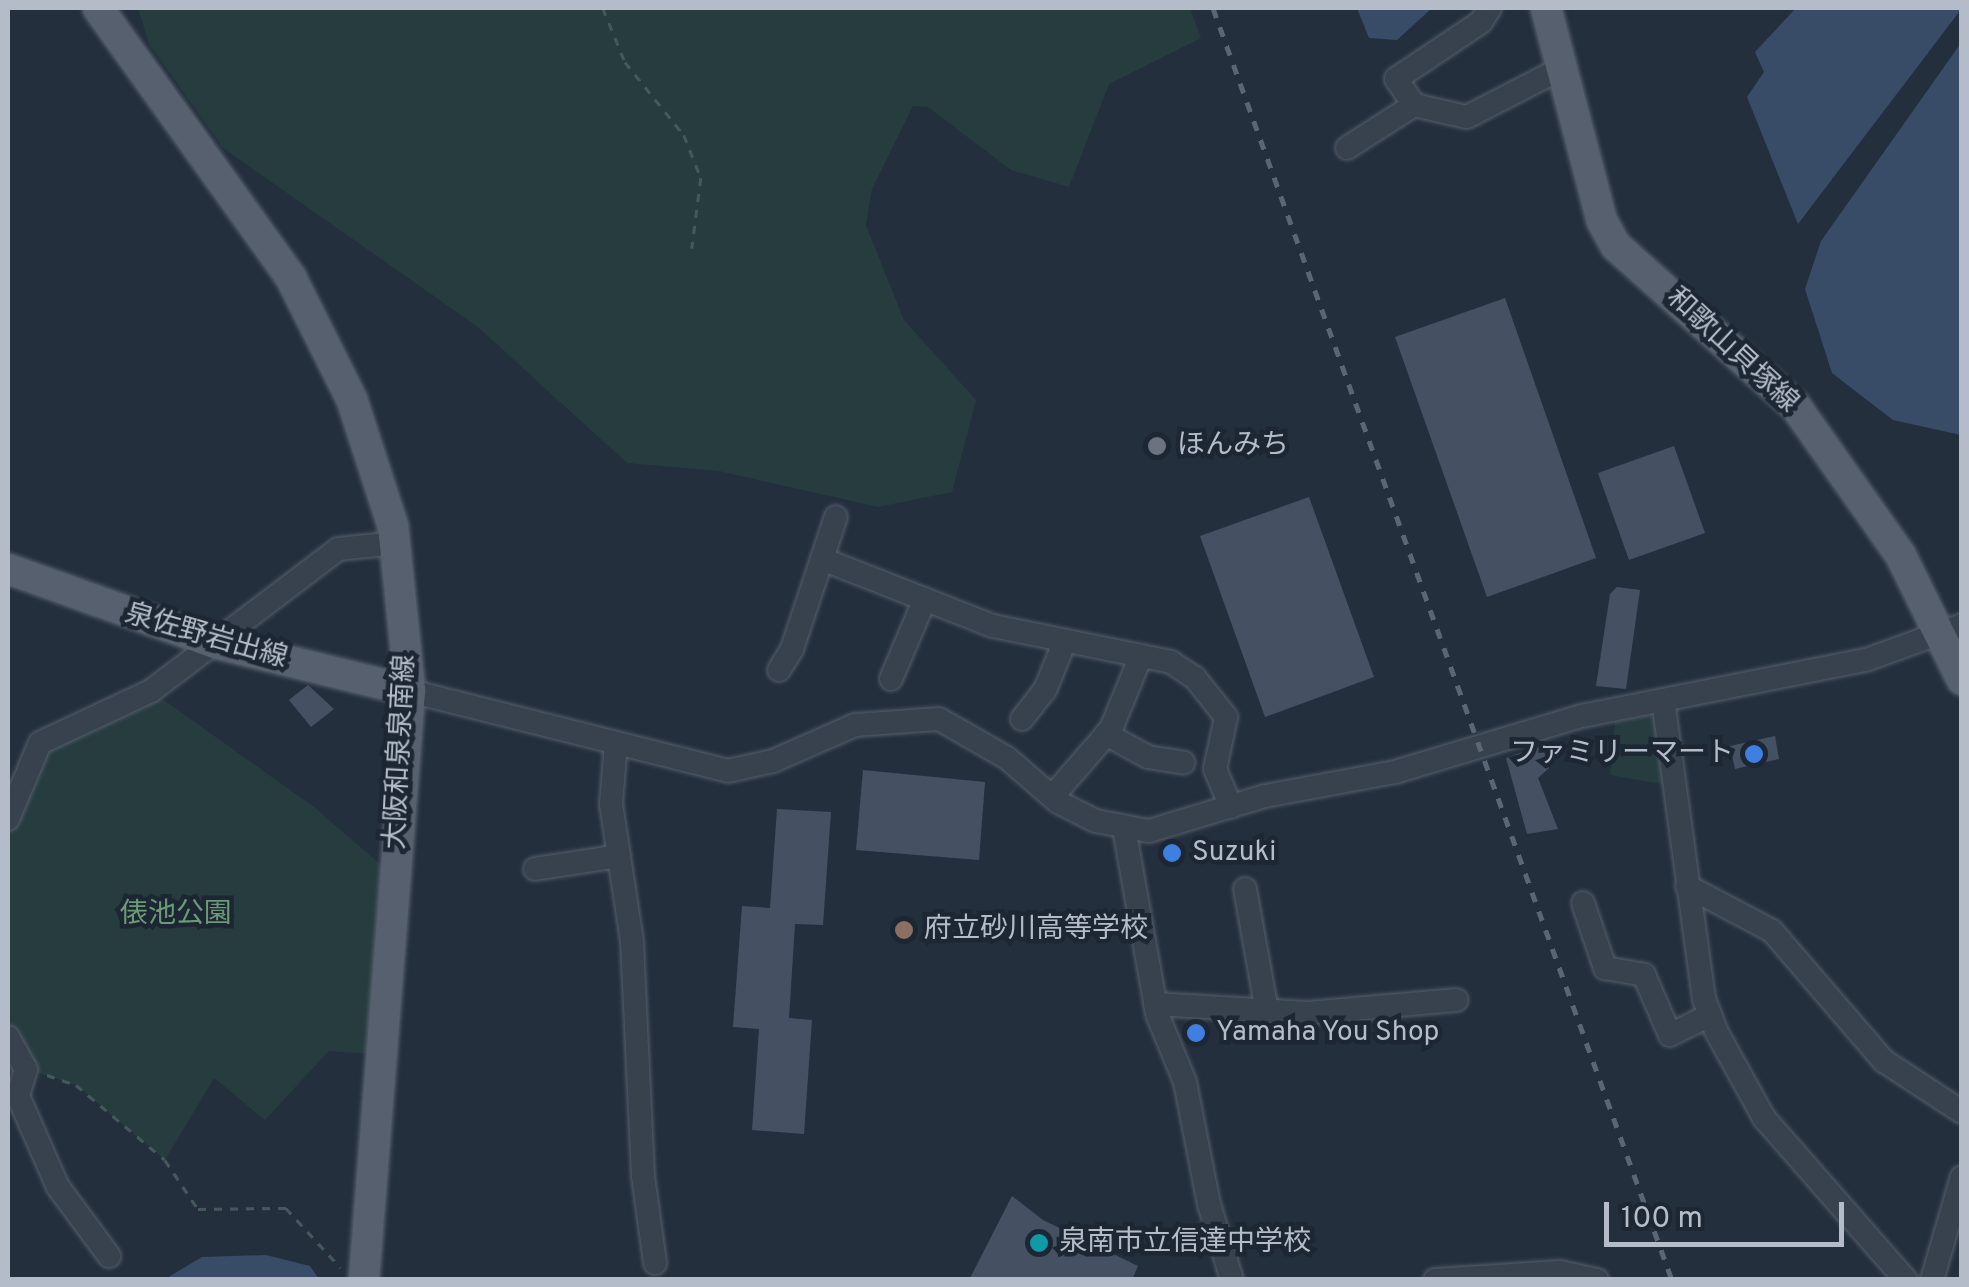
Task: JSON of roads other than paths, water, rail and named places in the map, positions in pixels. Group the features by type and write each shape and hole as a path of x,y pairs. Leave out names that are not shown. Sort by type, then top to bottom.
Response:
{"main road":[{"name":"大阪和泉泉南線","path":"98,8 291,278 352,400 396,543 410,691 355,1275"},
{"name":"和歌山貝塚線","path":"1546,8 1602,221 1616,246 1796,407 1954,626 1962,680"},
{"name":"泉佐野岩出線","path":"8,568 215,644 410,691"}],"street":[{"path":"1414,106 1396,78 1481,22 1490,8"},
{"path":"1346,148 1414,106 1467,117 1562,68"},
{"path":"779,670 836,517"},
{"path":"8,819 40,743 151,692 338,550 396,543"},
{"path":"822,560 993,626 1171,662 1195,678 1226,716 1215,769 1231,806"},
{"path":"891,680 925,599"},
{"path":"410,691 728,771 773,761 854,725 938,719 1008,758 1052,796 1096,822 1124,828 1178,826 1231,806 1395,772 1582,716 1866,660 1954,626"},
{"path":"1022,718 1045,690 1064,640"},
{"path":"1052,796 1106,734 1141,656"},
{"path":"1663,700 1687,886 1710,1016 1764,1118 1906,1280"},
{"path":"1106,734 1148,757 1184,763"},
{"path":"616,743 611,804 632,942 643,1176 656,1263"},
{"path":"1124,828 1155,1004 1185,1082 1208,1204 1232,1280"},
{"path":"535,869 619,856"},
{"path":"1687,886 1772,931 1884,1061 1962,1112"},
{"path":"1245,889 1267,1011"},
{"path":"1583,903 1605,968 1644,975 1670,1035 1710,1016"},
{"path":"1155,1004 1267,1011 1456,1000"},
{"path":"8,1037 26,1068 18,1096 58,1187 109,1256"},
{"path":"1932,1280 1962,1177"},
{"path":"1435,1280 1560,1272 1598,1280"}],"water":[{"path":"1357,8 1432,8 1397,40 1369,38"},
{"path":"1796,8 1962,8 1798,224 1747,97 1764,72 1755,52"},
{"path":"1961,43 1961,435 1893,420 1832,373 1805,289 1821,241"},
{"path":"266,1255 310,1266 319,1279 165,1279 202,1257"}],"railway":[{"path":"1213,8 1672,1280"}],"place":[{"name":"ほんみち","path":"1157,446"},
{"name":"ファミリーマート","path":"1754,754"},
{"name":"Suzuki","path":"1172,853"},
{"name":"府立砂川高等学校","path":"904,930"},
{"name":"Yamaha You Shop","path":"1196,1033"},
{"name":"泉南市立信達中学校","path":"1039,1243"}],"park label":[{"name":"俵池公園","path":"176,915"}]}
